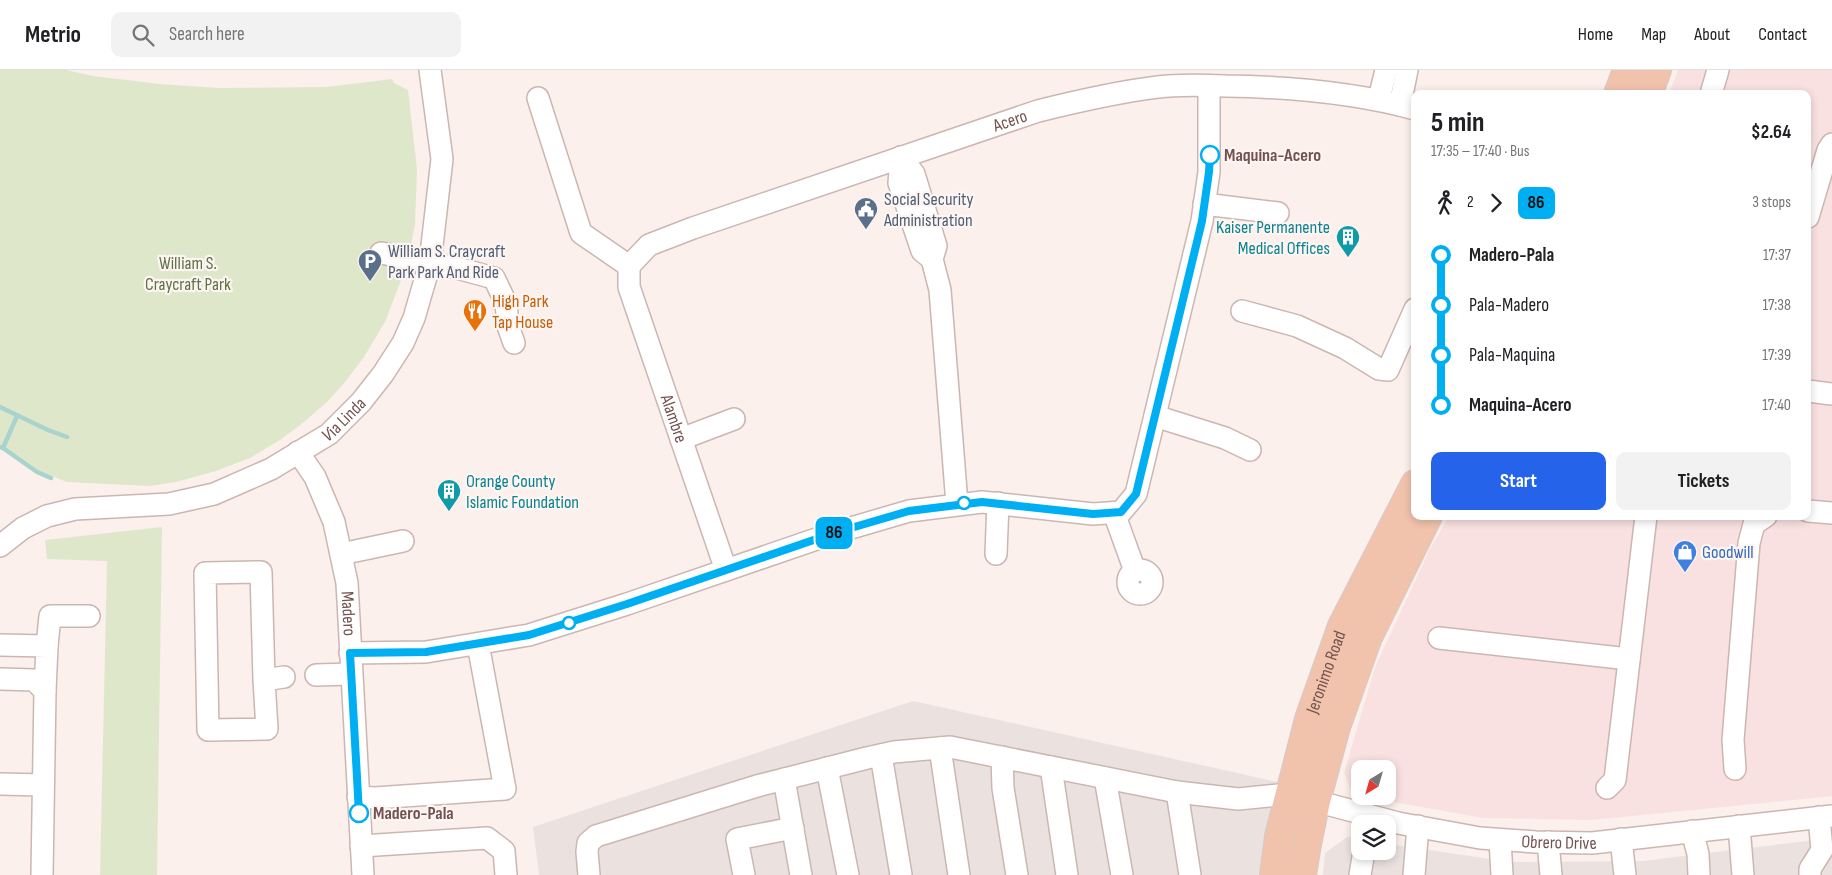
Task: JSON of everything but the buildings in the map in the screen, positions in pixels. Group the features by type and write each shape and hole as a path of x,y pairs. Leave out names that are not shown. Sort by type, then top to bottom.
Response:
{"main road":[{"path":"1620,90 1627,70"},
{"path":"1650,90 1657,70"},
{"name":"Jeronimo Road","path":"1274,875 1279,836 1309,718 1342,626 1411,491"},
{"name":"Jeronimo Road","path":"1302,875 1316,801 1336,727 1368,637 1426,520"}],"street":[{"name":"Via Linda","path":"0,546 23,528 47,516 76,509 169,504 214,494 271,469 329,434 360,402 383,374 403,343 414,318 430,263 442,159 430,70"},
{"path":"1379,99 1386,70"},
{"path":"1407,70 1408,107"},
{"path":"1712,90 1718,70"},
{"path":"350,653 426,652 529,635 834,533 909,511 982,502 1093,514 1117,513 1136,494 1204,204 1210,163 1209,86"},
{"name":"Acero","path":"629,266 649,245 693,228 1038,111 1095,96 1160,87 1270,86 1350,94 1408,107"},
{"path":"538,98 581,233 629,266"},
{"path":"1811,207 1828,150 1832,144"},
{"path":"901,157 914,174 936,246 932,259 940,290 957,504"},
{"path":"1204,204 1278,213"},
{"path":"381,253 494,278 506,303 508,326 514,343"},
{"name":"Alambre","path":"629,266 629,287 726,570"},
{"path":"1242,311 1297,326 1345,348 1379,369 1388,370 1411,318"},
{"path":"1811,390 1832,394"},
{"path":"1155,416 1225,438 1250,450"},
{"path":"682,439 734,419"},
{"name":"Madero","path":"298,452 315,477 334,522 347,583 363,875"},
{"path":"996,554 998,503"},
{"path":"1811,511 1832,513"},
{"path":"1117,513 1135,571"},
{"path":"1607,788 1615,780 1646,520"},
{"path":"1734,769 1733,740 1749,543 1754,524 1759,520"},
{"path":"341,554 403,541"},
{"path":"261,572 274,678 267,728 208,730 205,573 261,572"},
{"path":"42,875 45,691 50,616 89,616"},
{"path":"1438,638 1629,659"},
{"path":"0,645 47,646"},
{"path":"358,797 376,798 505,789 469,646"},
{"path":"316,675 352,674"},
{"path":"0,680 34,680 45,691"},
{"path":"589,875 588,842 596,836 784,779 827,768 880,755 940,748 950,747 1177,792 1238,800 1289,794"},
{"path":"940,748 959,875"},
{"path":"880,755 901,875"},
{"path":"1002,758 1003,788 1017,875"},
{"path":"1051,767 1067,875"},
{"path":"827,768 848,875"},
{"path":"1105,778 1122,875"},
{"path":"784,779 801,875"},
{"path":"0,784 43,786"},
{"path":"1177,792 1190,875"},
{"name":"Obrero Drive","path":"1289,794 1357,815"},
{"path":"1810,875 1810,868 1822,850 1828,818"},
{"name":"Obrero Drive","path":"1396,823 1480,838 1592,843 1828,818"},
{"path":"1414,875 1418,826"},
{"path":"1739,826 1743,875"},
{"path":"744,875 737,839 793,828"},
{"path":"1692,831 1698,854 1699,875"},
{"path":"361,846 487,838 504,852 506,875"},
{"path":"1621,839 1625,875"},
{"path":"1500,840 1502,875"},
{"path":"1548,842 1551,875"},
{"path":"1360,875 1362,860"}],"shaded area":[{"path":"1678,70 1832,70 1832,796 1592,820 1483,818 1396,802 1396,760 1351,760 1351,790 1344,773 1375,667 1430,549 1447,520 1811,520 1811,90 1670,90"},
{"path":"913,701 1278,782 1259,875 539,875 533,827"},
{"path":"1347,837 1351,838 1351,860 1396,860 1396,845 1510,862 1643,861 1832,838 1832,875 1323,875 1325,853"}],"green space":[{"name":"William S. Craycraft Park","path":"0,70 66,70 93,76 160,84 218,88 326,87 392,79 394,83 408,90 417,169 415,225 407,265 385,322 364,357 328,401 280,440 250,458 216,471 176,482 150,486 67,482 39,471 0,445"},
{"path":"162,527 157,875 100,875 107,561 47,559 45,540"}],"waterway":[{"path":"0,407 67,437"},
{"path":"0,447 3,448 17,416"},
{"path":"3,448 37,472 51,478"}],"bus line":[{"name":"86","path":"359,813 350,653 426,652 460,648 529,635 627,604 834,533 909,511 944,505 982,502 1093,514 1121,512 1136,494 1202,221 1210,155"}],"place":[{"name":"Maquina-Acero","path":"1210,155"},
{"name":"Social Security Administration","path":"866,230"},
{"name":"Kaiser Permanente Medical Offices","path":"1348,258"},
{"name":"William S. Craycraft Park Park And Ride","path":"370,282"},
{"name":"High Park Tap House","path":"475,332"},
{"name":"Orange County Islamic Foundation","path":"449,512"},
{"name":"Goodwill","path":"1685,573"},
{"name":"Madero-Pala","path":"359,813"}]}
